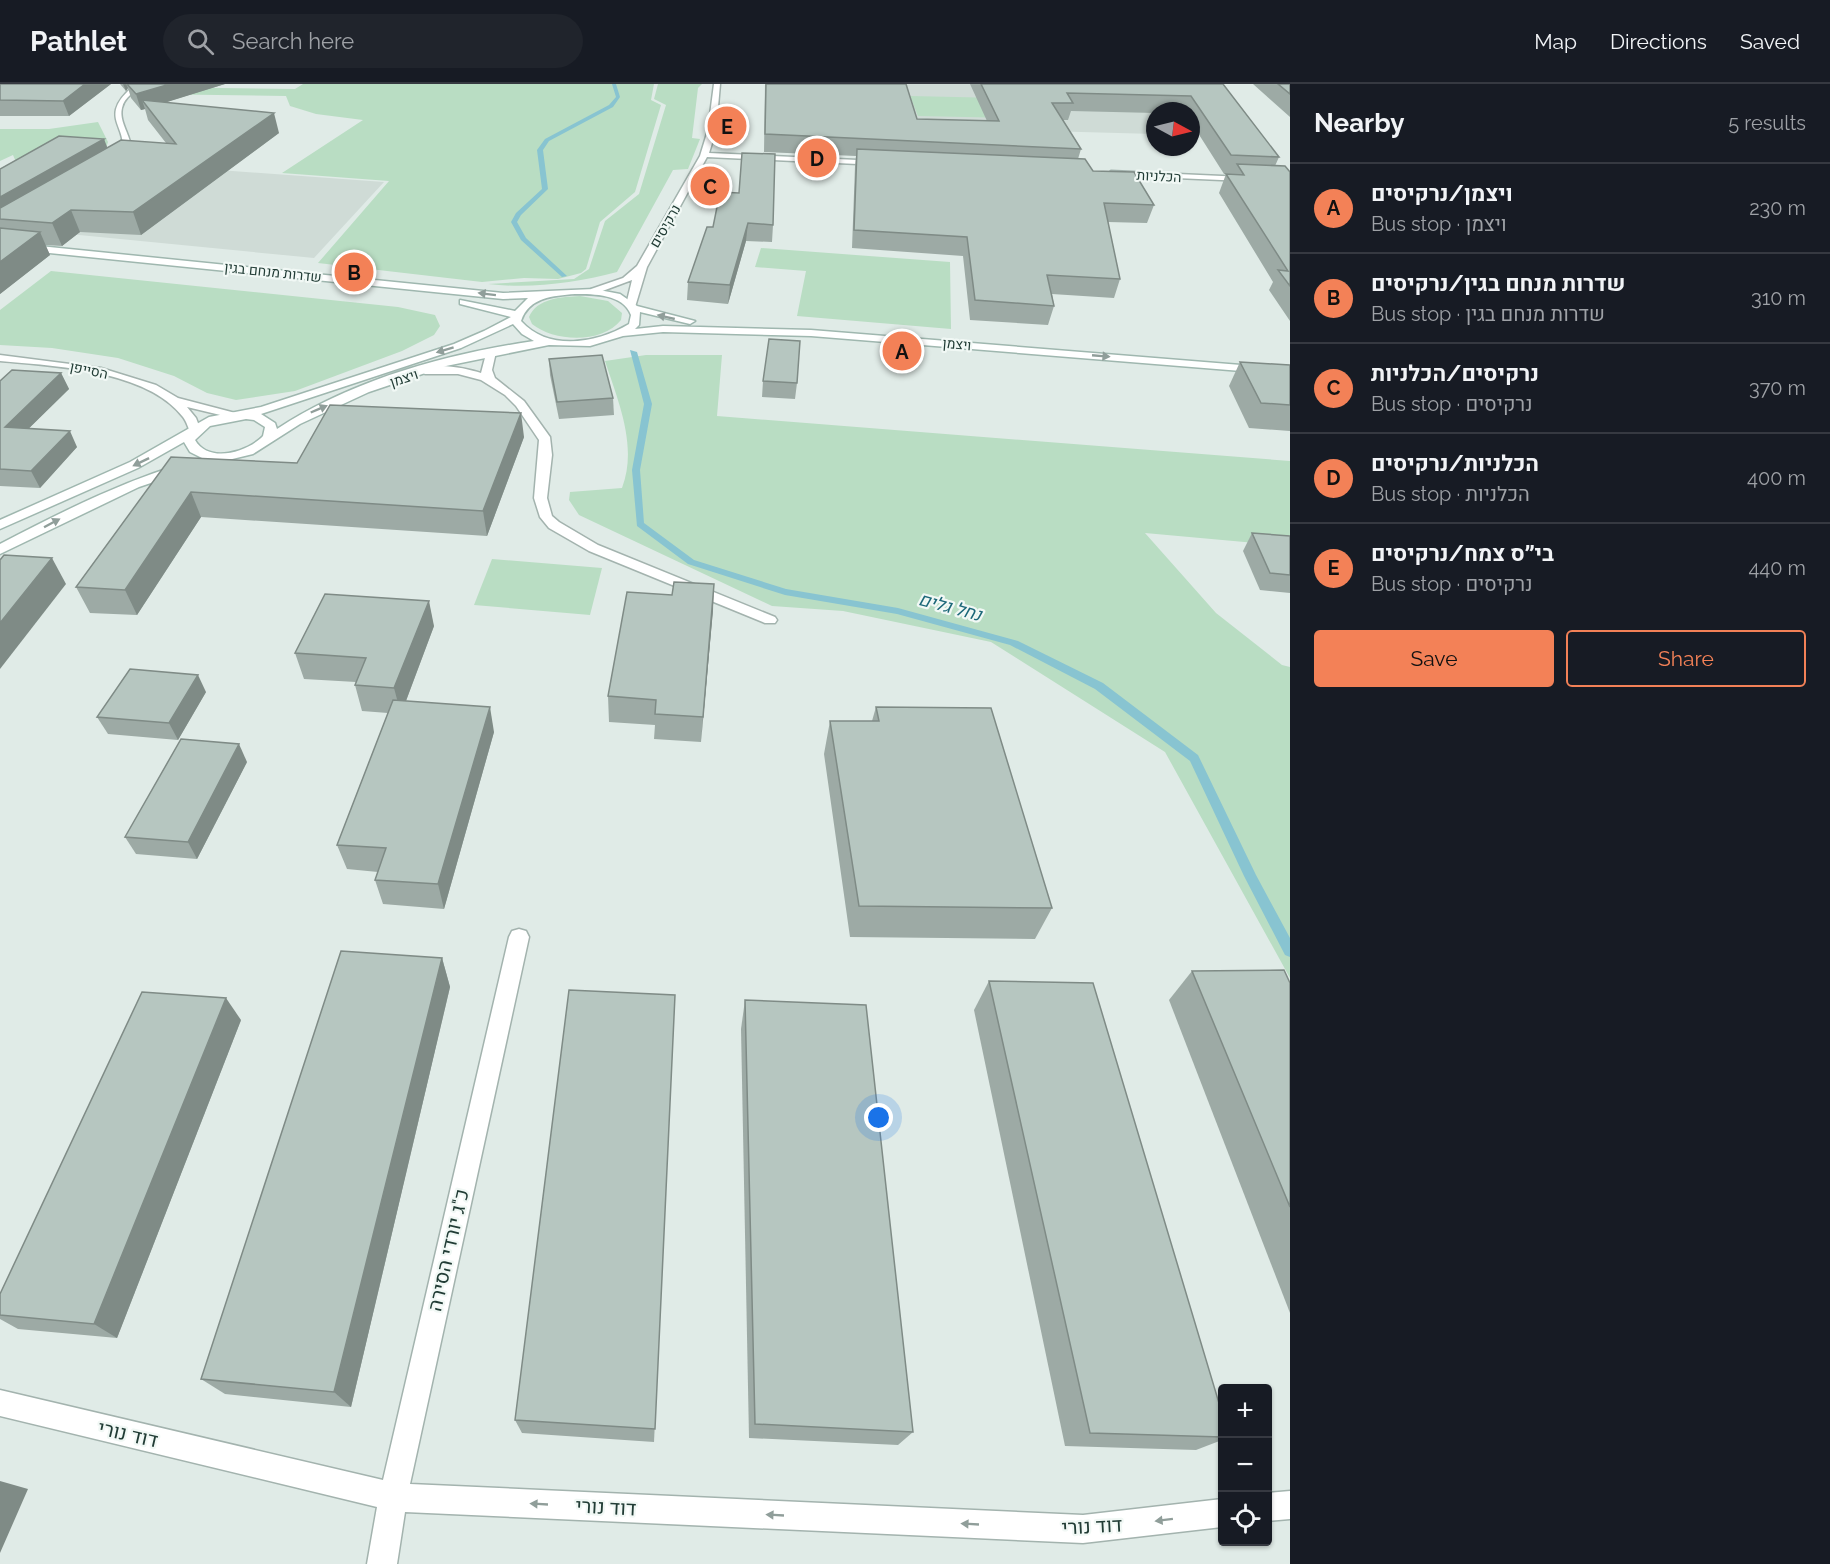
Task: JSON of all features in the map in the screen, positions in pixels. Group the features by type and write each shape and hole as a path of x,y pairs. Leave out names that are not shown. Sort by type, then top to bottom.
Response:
{"street":[{"path":"111,168 129,152 130,145 116,118 117,110 125,95 140,84"},
{"name":"נרקיסים","path":"624,333 634,325 637,316 632,306 643,266 704,155 714,123 717,84"},
{"path":"704,155 887,163"},
{"name":"הכלניות","path":"1100,173 1290,182"},
{"name":"שדרות מנחם בגין","path":"0,245 503,296 594,291"},
{"name":"שדרות מנחם בגין","path":"0,254 466,302 517,316"},
{"name":"נרקיסים","path":"594,291 626,280 643,266"},
{"name":"ויצמן","path":"594,291 611,295 632,306 667,317 700,322 836,325 1290,360"},
{"name":"ויצמן","path":"194,432 209,422 302,399 487,335 517,316 525,304 545,295"},
{"path":"466,302 481,323 469,342"},
{"path":"517,316 521,329 549,342"},
{"name":"ויצמן","path":"220,457 249,452 302,416 319,408 425,371 491,352 549,342 589,343 624,333 663,329 811,333 1290,372"},
{"path":"489,378 486,370 491,352"},
{"name":"הסייפן","path":"0,358 78,366 144,385 173,400 258,417 272,426 269,439"},
{"path":"425,371 456,370 489,378 514,396 540,428 546,442 547,458 540,503 543,514 553,525 583,543 770,620"},
{"name":"הסייפן","path":"173,400 188,414 194,432 189,440 194,450 207,456 220,457"},
{"path":"0,525 134,465 194,432"},
{"path":"0,550 113,491 220,457"},
{"name":"כ\"ג יורדי הסירה","path":"382,1564 393,1497 519,937"},
{"name":"דוד נורי","path":"0,1403 393,1497 1083,1529 1218,1513"},
{"path":"1272,1507 1290,1505"}],"shaded area":[{"path":"815,84 1156,84 1156,102 1146,102 1146,134 819,125"},
{"path":"137,164 384,182 314,258 28,230"}],"green space":[{"path":"303,84 654,84 651,100 661,105 635,192 600,222 586,269 581,273 558,279 524,278 482,282 318,263 389,181 282,173 363,120 316,114 290,106 286,96 140,94 149,87 295,89"},
{"path":"658,84 702,84 698,88 692,138 700,139 688,169 673,170 617,272 553,284 520,286 488,284 574,279 589,269 605,221 639,194 666,105 654,99"},
{"path":"910,96 1001,98 1013,118 918,116"},
{"path":"98,122 108,142 106,148 16,162 13,155 0,161 0,129 49,129"},
{"path":"761,248 950,262 951,329 797,316 806,271 755,267"},
{"path":"51,271 398,307 435,315 440,326 434,335 402,351 295,391 236,400 207,393 174,376 118,358 52,348 0,345 0,310"},
{"path":"580,296 608,301 622,313 621,320 613,328 602,333 578,338 553,334 532,324 529,317 544,302"},
{"path":"646,355 722,355 717,416 1290,461 1290,546 1145,533 1216,613 1282,665 1290,667 1290,978 1165,752 991,642 843,611 772,606 579,515 569,500 570,492 622,488 626,472 628,456 624,424 605,361"},
{"path":"492,559 602,568 590,615 474,605"}],"building":[{"path":"0,84 85,84 63,101 0,100"},
{"path":"127,84 170,84 136,94"},
{"path":"766,84 906,84 917,119 999,121 981,84 1223,84 1279,157 1231,155 1200,109 1200,102 1195,102 1191,96 1067,93 1073,103 1052,103 1081,149 765,134"},
{"path":"1278,84 1290,84 1290,94"},
{"path":"142,100 274,113 133,212 71,210 52,223 0,219 0,208 121,140 176,144"},
{"path":"59,136 104,139 0,197 0,169"},
{"path":"857,149 1085,159 1093,171 1134,172 1154,205 1104,203 1120,279 1047,275 1054,306 975,300 967,237 854,230"},
{"path":"742,153 775,154 773,225 748,223 730,285 688,282 707,227 713,227 720,192 739,193"},
{"path":"1237,164 1285,166 1290,172 1290,286 1278,270 1288,271 1226,174 1244,175"},
{"path":"0,228 40,232 0,262"},
{"path":"769,339 800,341 797,383 763,381"},
{"path":"602,355 613,398 557,402 549,359"},
{"path":"1240,362 1290,365 1290,405 1261,403"},
{"path":"12,370 61,373 5,427 70,431 31,471 0,469 0,381"},
{"path":"330,405 521,413 483,511 191,492 125,590 76,587 171,457 297,463"},
{"path":"1252,533 1290,536 1290,575 1270,573"},
{"path":"4,555 52,558 0,623 0,560"},
{"path":"674,582 714,584 703,717 655,714 656,700 608,696 627,592 672,595"},
{"path":"325,594 429,601 394,688 355,685 366,658 295,653"},
{"path":"130,669 198,675 169,723 97,717"},
{"path":"393,700 490,707 438,884 375,880 386,848 337,845"},
{"path":"876,707 991,708 1052,908 859,906 830,721 879,721"},
{"path":"181,739 239,744 188,842 125,837"},
{"path":"341,951 442,958 334,1392 201,1379"},
{"path":"1284,970 1290,983 1290,1207 1192,971"},
{"path":"989,981 1093,983 1218,1400 1218,1437 1090,1433"},
{"path":"569,990 675,995 655,1429 515,1420"},
{"path":"142,992 226,998 94,1324 0,1315 0,1294"},
{"path":"745,1000 866,1005 913,1432 755,1424"}],"waterway":[{"name":"נחל גלים","path":"564,276 523,239 514,222 518,214 545,189 540,150 547,140 611,106 618,97 614,84"},
{"name":"נחל גלים","path":"633,352 648,404 636,470 640,524 691,562 785,592 898,611 1014,643 1099,686 1194,758 1250,876 1290,951"}],"place":[{"name":"בי״ס צמח/נרקיסים","path":"727,126"},
{"name":"הכלניות/נרקיסים","path":"817,158"},
{"name":"נרקיסים/הכלניות","path":"710,186"},
{"name":"שדרות מנחם בגין/נרקיסים","path":"354,272"},
{"name":"ויצמן/נרקיסים","path":"902,351"}]}
